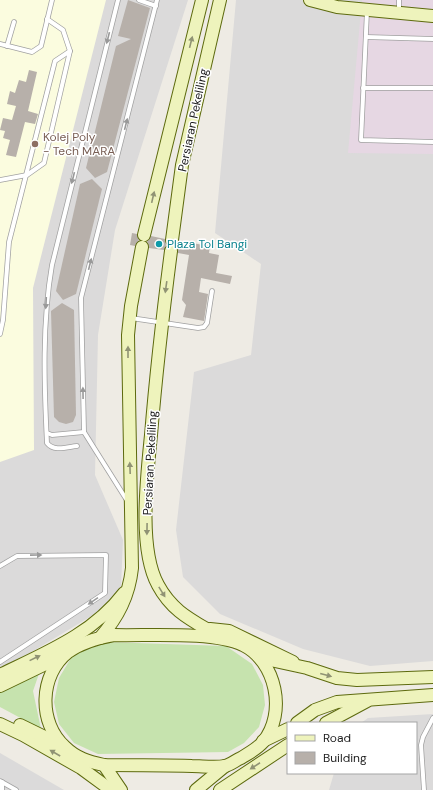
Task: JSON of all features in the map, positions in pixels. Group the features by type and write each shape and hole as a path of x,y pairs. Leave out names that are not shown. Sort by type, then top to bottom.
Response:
{"main road":[{"path":"310,0 337,7 433,16"},
{"name":"Persiaran Pekeliling","path":"100,638 121,610 129,586 133,557 128,386 130,318 143,241 201,2"},
{"name":"Persiaran Pekeliling","path":"219,3 182,165 161,323 147,482 147,537 149,556 157,584 172,606 225,640"},
{"path":"0,675 61,646 86,630 100,619 129,586"},
{"path":"207,629 229,631 307,668"},
{"path":"0,686 81,645 114,635 200,637 225,640 242,645 261,658 268,668 275,695 273,722 263,742"},
{"path":"64,746 56,737 46,717 45,694 54,668 67,653"},
{"path":"261,658 307,668 337,678 357,680 433,677"},
{"path":"298,722 325,706 337,702 372,698 433,695"},
{"path":"328,722 372,698"},
{"path":"0,716 64,746 84,760 104,764 225,766"},
{"path":"0,724 23,735 81,768 111,790"},
{"path":"196,790 225,766 263,742 287,730"},
{"path":"220,790 287,746"},
{"path":"104,764 121,790"}],"lane":[{"path":"0,44 32,52 41,46 52,0"},
{"path":"77,446 52,448 47,443 46,326 49,280 118,0"},
{"path":"139,0 156,6"},
{"path":"132,507 84,432 81,298 157,0"},
{"path":"399,0 399,13"},
{"path":"367,10 361,140 433,142"},
{"path":"0,180 27,175 44,163 70,51 63,30 47,19"},
{"path":"7,46 14,22"},
{"path":"366,37 433,39"},
{"path":"0,334 9,242 55,61 70,51"},
{"path":"364,88 433,88"},
{"path":"0,282 5,283"},
{"path":"130,318 198,328 204,327 212,291"},
{"path":"47,433 52,435 84,432"},
{"path":"0,566 17,556 106,554 105,593 0,662"},
{"path":"424,790 421,744 433,718"},
{"path":"1,782 2,790"},
{"path":"1,782 16,790"}],"shaded area":[{"path":"0,0 188,0 115,230 98,335 95,475 123,540 121,587 103,609 0,671"},
{"name":"Kolej Poly - Tech MARA","path":"0,0 106,0 33,288 34,450 0,462"},
{"path":"236,0 433,0 433,661 370,666 303,649 220,614 183,577 176,530 194,372 251,355 261,264 215,233"},
{"path":"362,0 433,0 433,154 348,153"},
{"path":"433,714 433,790 329,790 334,774 417,774 417,722 362,722 368,718"},
{"path":"0,753 64,790 0,790"}],"green space":[{"path":"105,642 226,646 252,664 263,685 265,705 259,727 244,743 228,752 98,754 74,743 59,724 54,702 59,678 71,658 89,647"},
{"path":"42,665 33,691 41,729 0,707 0,690"}],"building":[{"path":"128,0 150,8 107,172 95,178 86,168 116,46 131,39 118,36"},
{"path":"29,70 37,72 28,111 38,114 35,124 25,122 16,157 6,155 10,140 3,138 5,131 0,130 3,118 12,120 16,106 7,104 10,91 15,93 19,80 26,82"},
{"path":"92,179 102,189 76,294 63,300 56,291 80,184"},
{"path":"132,233 137,234 139,240 135,246 130,245"},
{"path":"151,236 165,239 167,245 164,250 149,248 147,242"},
{"path":"179,241 210,246 209,253 219,255 216,273 232,276 230,284 201,278 199,292 208,294 204,321 183,317 186,305 182,300 189,255 178,253 176,246"},
{"path":"62,303 74,310 76,415 73,422 66,424 59,422 54,417 51,311"}],"place":[{"name":"Kolej Poly - Tech MARA","path":"35,144"},
{"name":"Plaza Tol Bangi","path":"159,244"}]}
